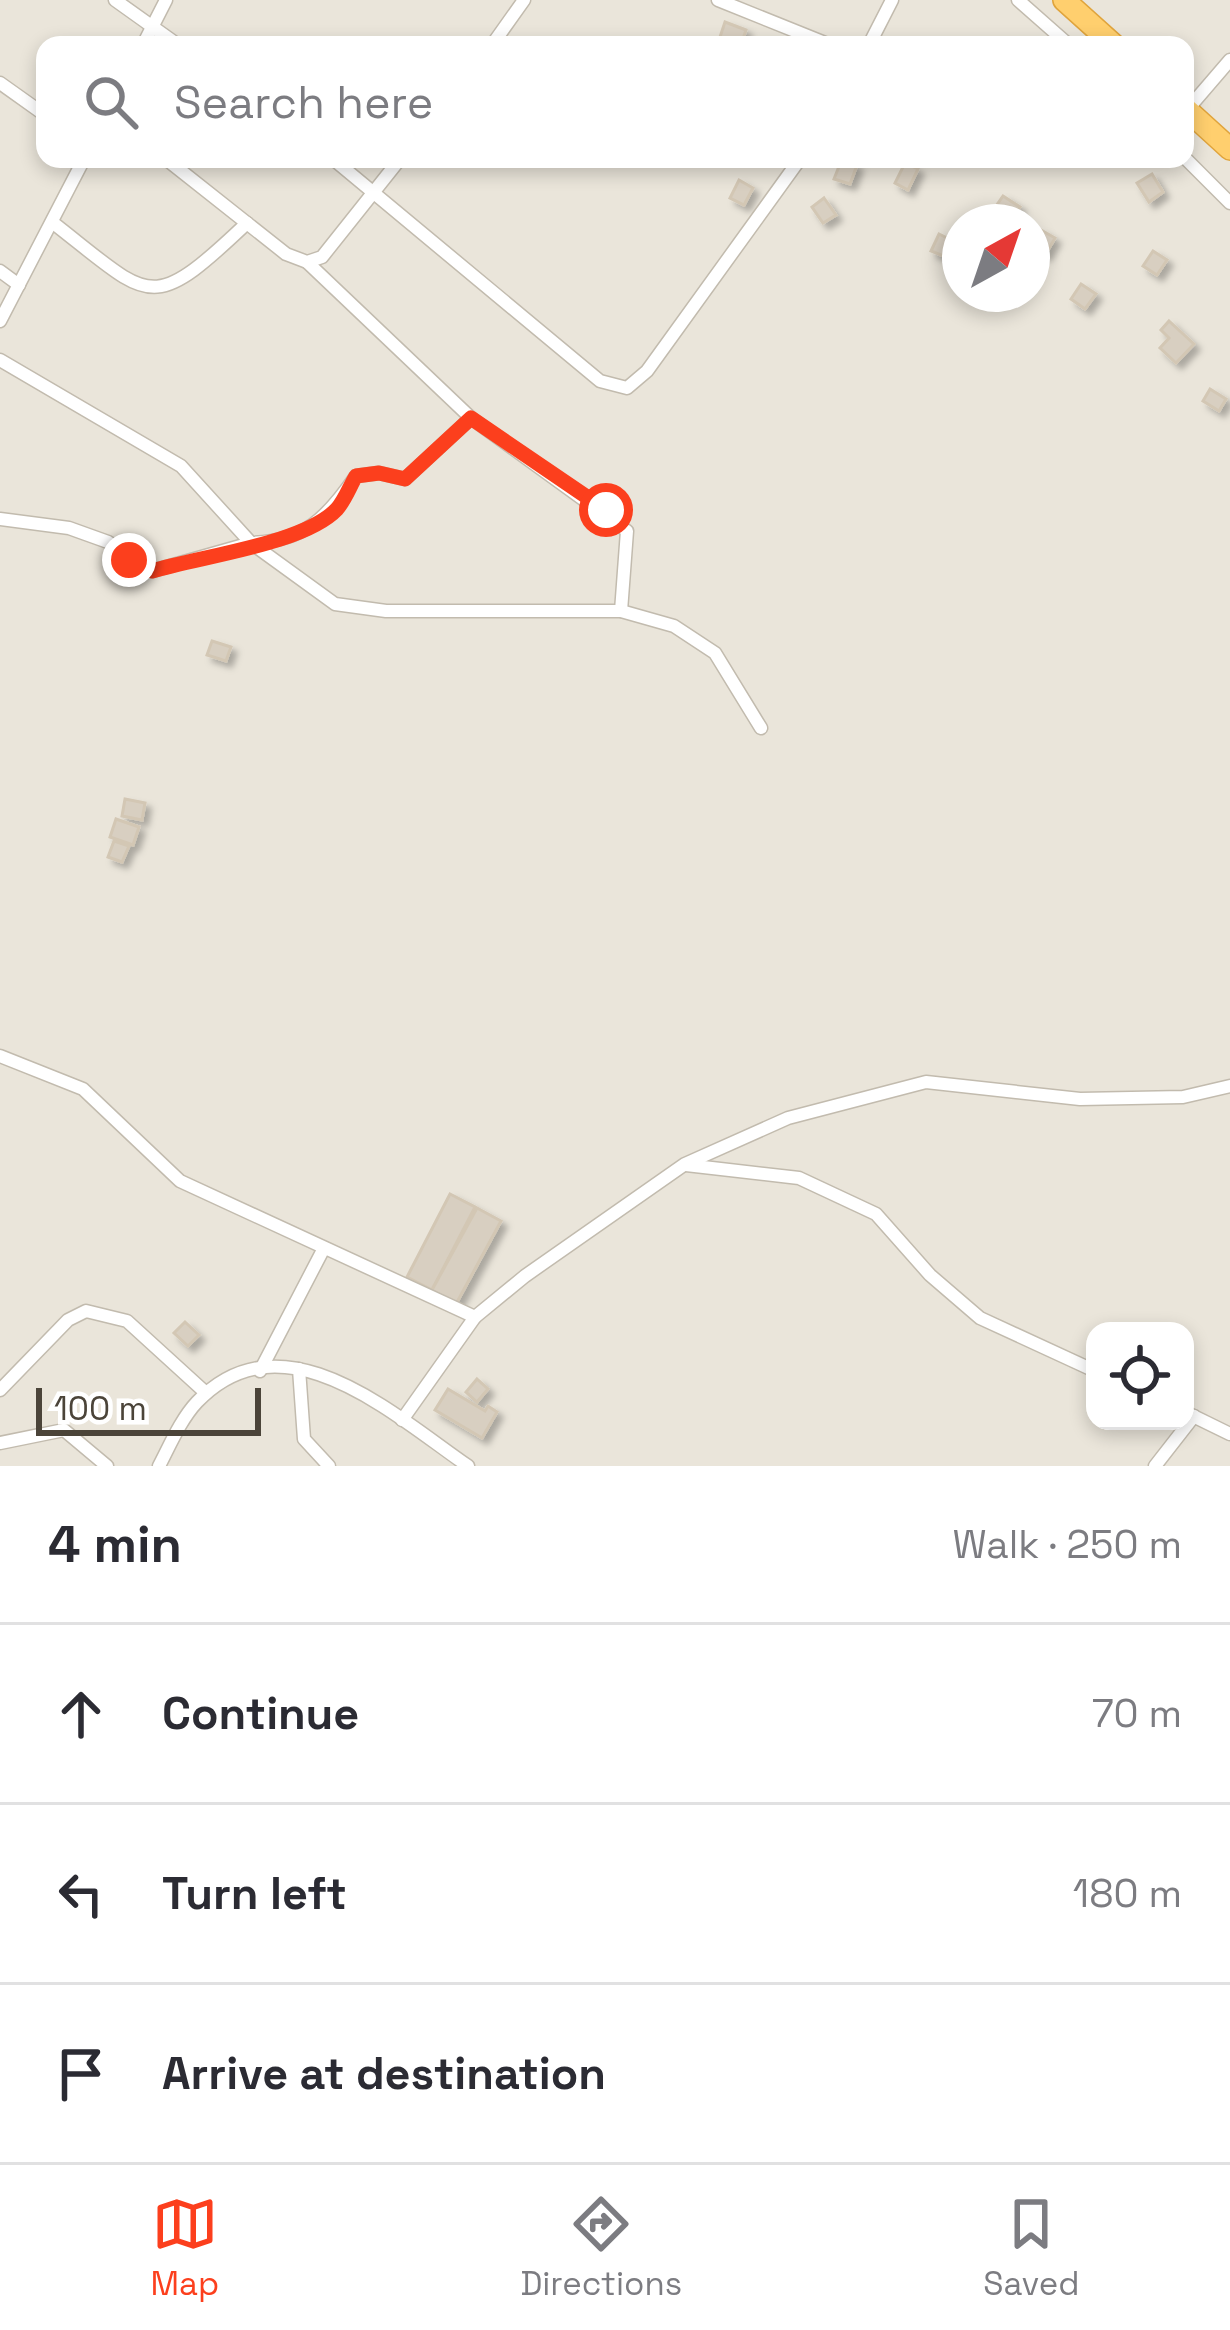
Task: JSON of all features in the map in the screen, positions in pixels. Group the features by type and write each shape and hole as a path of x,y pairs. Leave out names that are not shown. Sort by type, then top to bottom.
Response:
{"highway":[{"path":"1067,1 1104,36"},
{"path":"1194,116 1230,148"}],"street":[{"path":"116,0 166,36"},
{"path":"147,36 166,0"},
{"path":"498,36 524,0"},
{"path":"718,0 808,36"},
{"path":"874,36 892,0"},
{"path":"1018,0 1059,36"},
{"path":"1194,100 1230,60"},
{"path":"0,83 36,109"},
{"path":"1194,167 1230,203"},
{"path":"0,322 79,168"},
{"path":"177,168 286,254 308,262 471,418 606,510 627,531 621,610"},
{"path":"345,168 600,381 627,388 647,371 794,168"},
{"path":"308,262 322,256 393,168"},
{"path":"52,222 125,279 163,289 190,278 247,224"},
{"path":"0,271 19,285"},
{"path":"0,360 181,466 251,543 335,604 386,611 621,610 702,640 761,728"},
{"path":"0,519 69,528 108,542 152,571 251,543 284,542 337,509 356,476 379,473 405,479 471,418"},
{"path":"0,1055 82,1089 180,1181 475,1317"},
{"path":"402,1420 475,1317 685,1164 788,1118 926,1082 989,1094 1080,1099 1183,1096 1230,1086"},
{"path":"685,1164 799,1178 876,1214 930,1275 980,1318 1086,1367"},
{"path":"260,1371 323,1248"},
{"path":"0,1390 68,1320 86,1311 127,1321 206,1393"},
{"path":"299,1369 304,1439 329,1466"},
{"path":"159,1466 193,1406 206,1393 234,1376 299,1369 334,1376 388,1406 468,1466"},
{"path":"1194,1416 1230,1434"},
{"path":"0,1443 64,1430 107,1466"},
{"path":"1155,1466 1179,1430"}],"shaded area":[{"path":"0,0 1230,0 1230,1466 0,1466"}],"building":[{"path":"725,22 746,30 744,36 720,36"},
{"path":"838,168 856,168 850,184 834,179"},
{"path":"902,168 918,169 908,190 895,183"},
{"path":"1152,174 1163,192 1149,202 1137,183"},
{"path":"739,180 753,188 744,205 730,198"},
{"path":"824,198 836,215 823,223 812,207"},
{"path":"939,234 942,236 942,255 931,251"},
{"path":"1153,251 1167,260 1157,275 1143,266"},
{"path":"1081,284 1096,294 1085,309 1071,299"},
{"path":"1169,321 1194,344 1176,363 1160,348 1169,338 1161,330"},
{"path":"1210,389 1226,399 1219,411 1203,401"},
{"path":"212,641 231,647 226,661 207,655"},
{"path":"125,799 145,803 142,820 122,816"},
{"path":"116,819 139,827 133,845 110,837"},
{"path":"114,841 129,846 122,862 108,857"},
{"path":"450,1194 475,1207 432,1290 407,1277"},
{"path":"477,1208 501,1221 456,1304 432,1290"},
{"path":"185,1322 199,1335 188,1346 174,1333"},
{"path":"477,1379 488,1389 477,1402 466,1392"},
{"path":"448,1389 485,1411 488,1406 497,1412 482,1438 435,1410"}],"route":[{"path":"129,560 152,571 251,543 284,542 337,509 356,476 379,473 405,479 428,463 471,418 606,510"}]}
